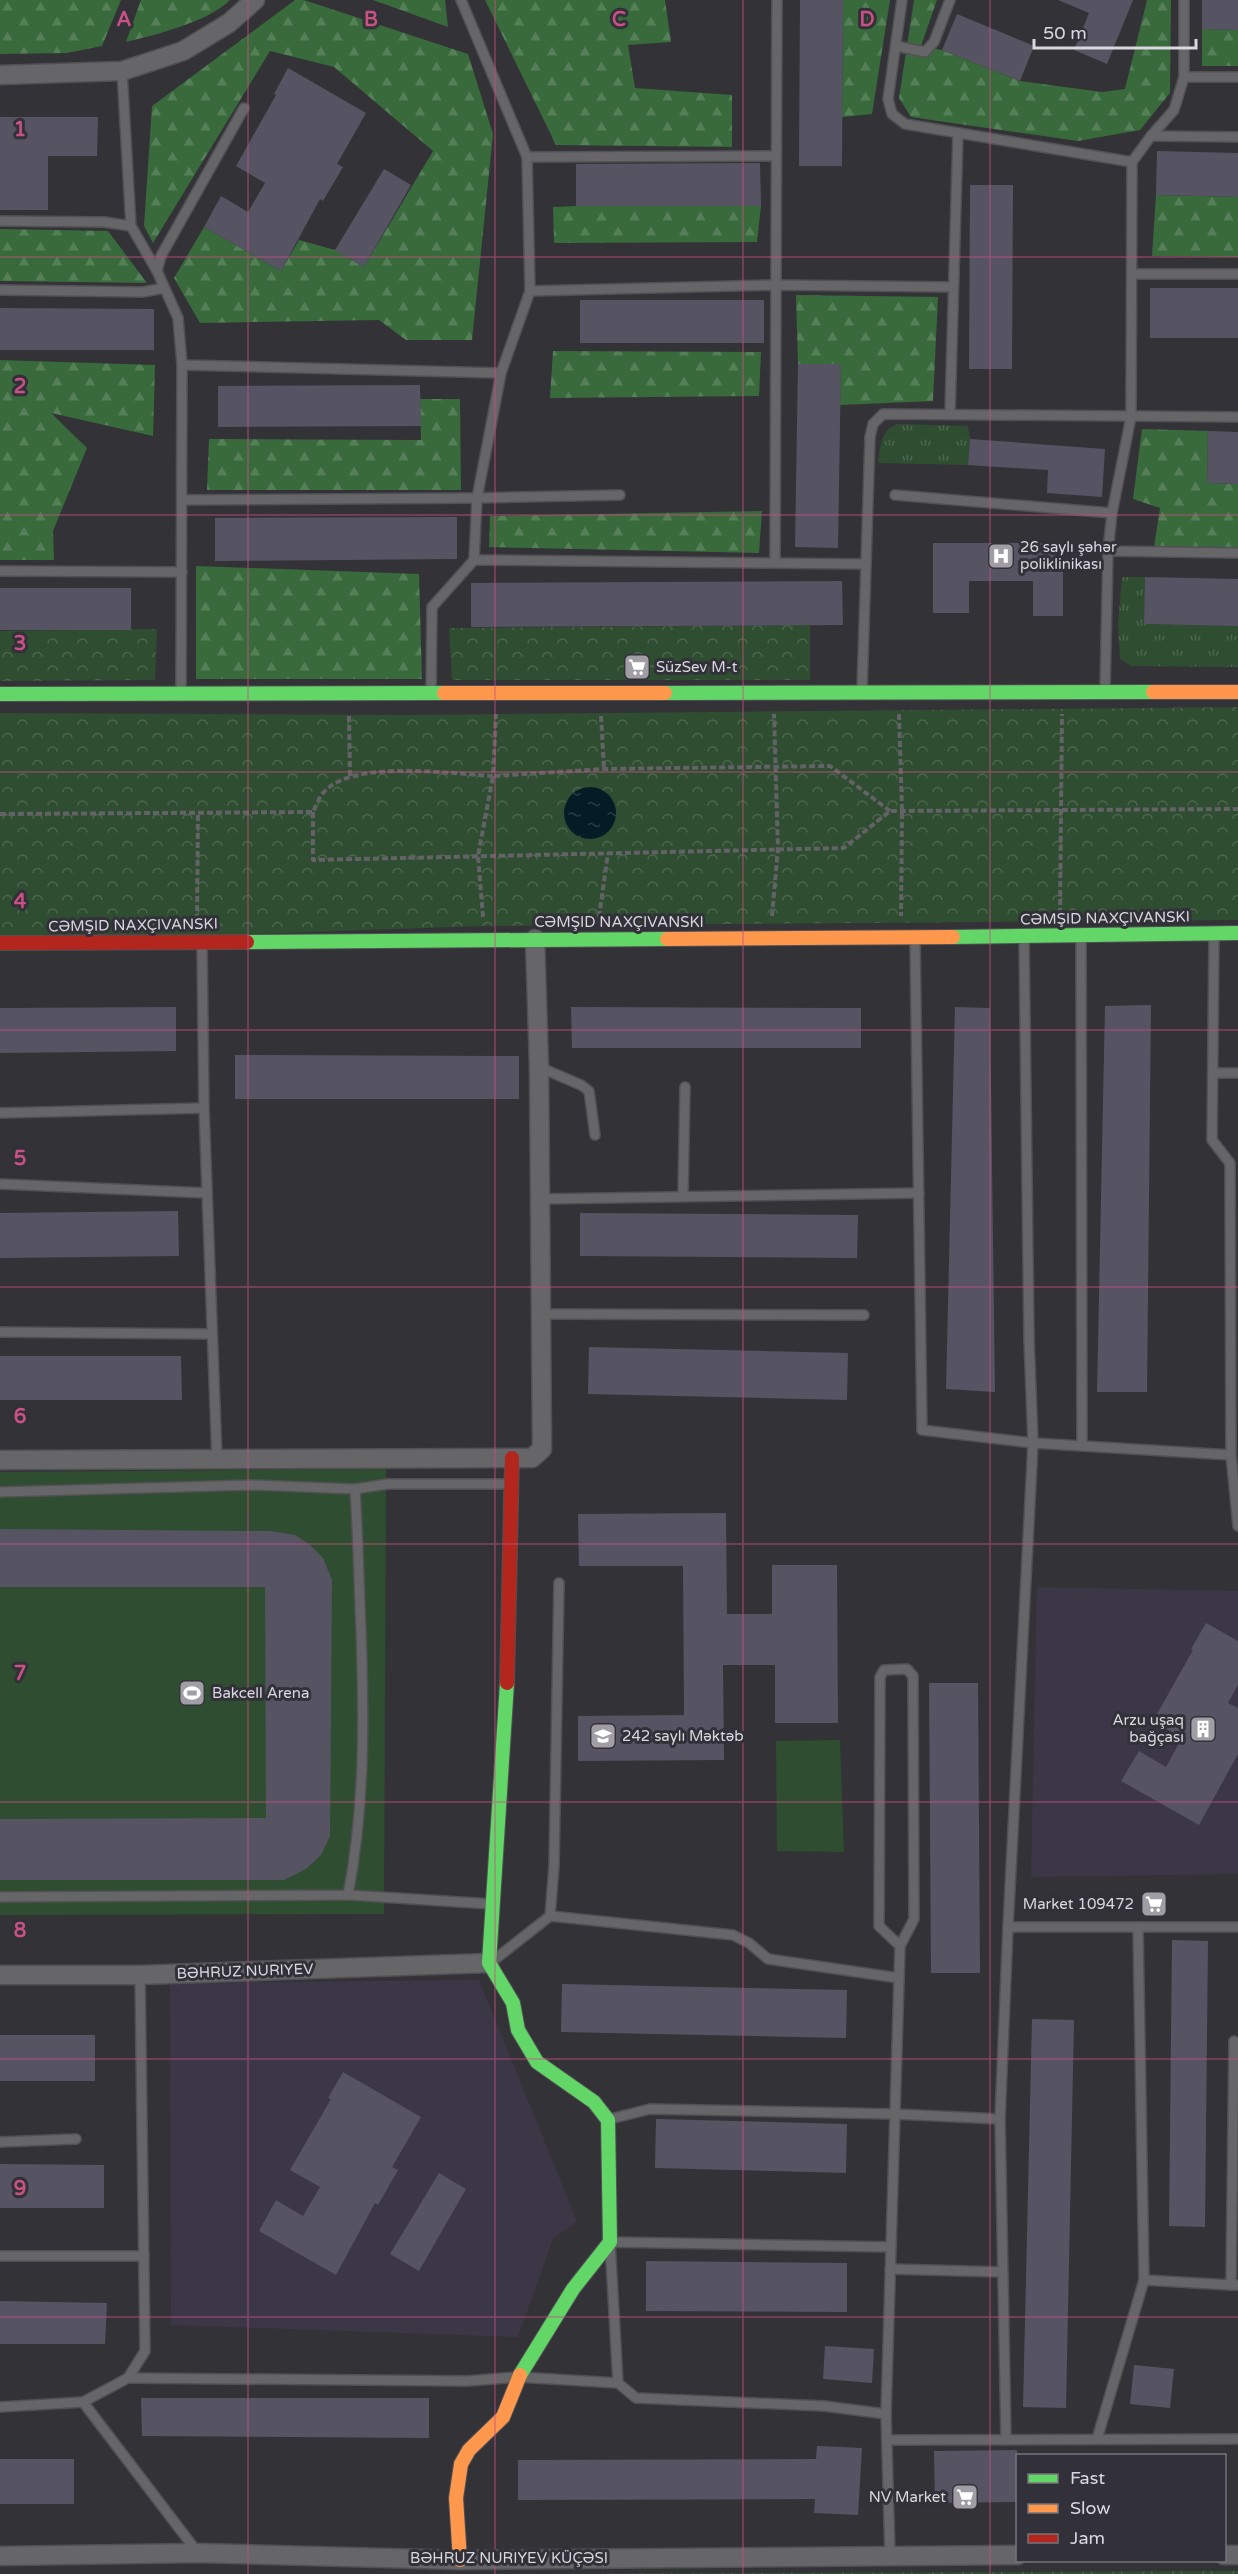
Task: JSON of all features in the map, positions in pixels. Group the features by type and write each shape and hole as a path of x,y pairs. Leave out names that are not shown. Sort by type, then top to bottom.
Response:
{"street":[{"path":"0,75 122,71 183,51 229,23 255,0"},
{"path":"0,694 1238,692"},
{"path":"0,943 915,938 1238,933"},
{"path":"0,1460 217,1461 532,1458 542,1449 541,1199 535,939"},
{"path":"460,2560 457,2481 460,2464 470,2448 493,2430 505,2415 518,2377 585,2270 610,2242 608,2120 594,2102 537,2062 518,2030 513,2003 489,1963 506,1706 512,1458"},
{"name":"BƏHRUZ NURIYEV","path":"0,1975 140,1975 489,1963"},
{"name":"BƏHRUZ NURIYEV KÜÇƏSI","path":"0,2556 198,2553 460,2560 1016,2555"}],"lane":[{"path":"431,694 432,608 474,560 477,498 501,373 530,291 527,157 461,0"},
{"path":"775,563 777,0"},
{"path":"902,0 888,99 892,114 905,124 1132,162"},
{"path":"896,46 925,52 934,42 950,0"},
{"path":"1105,692 1108,550 1131,417 1132,162 1150,136 1174,110 1184,77 1184,0"},
{"path":"122,71 131,226 157,271 178,318 182,365 181,695"},
{"path":"1184,77 1238,77"},
{"path":"157,271 161,256 244,108"},
{"path":"950,413 957,133"},
{"path":"1150,136 1238,137"},
{"path":"527,157 776,156"},
{"path":"0,221 104,222 131,226"},
{"path":"1132,274 1238,274"},
{"path":"530,291 775,285 953,287"},
{"path":"0,290 142,292 164,288"},
{"path":"182,365 501,373"},
{"path":"862,693 870,437 873,424 883,414 1238,417"},
{"path":"182,500 620,495"},
{"path":"896,495 1113,513"},
{"path":"1108,550 1238,553"},
{"path":"474,560 866,564"},
{"path":"0,571 182,572"},
{"path":"1214,933 1212,1140 1230,1163 1231,1455 1238,1526"},
{"path":"1081,935 1082,1446"},
{"path":"1006,2440 1000,2119 1032,1443 1024,936"},
{"path":"915,938 922,1430 1032,1443 1231,1455"},
{"path":"200,941 217,1461"},
{"path":"539,1067 581,1085 589,1091 595,1134"},
{"path":"1213,1073 1238,1073"},
{"path":"683,1196 685,1087"},
{"path":"0,1113 204,1108"},
{"path":"0,1184 207,1193"},
{"path":"541,1199 919,1193"},
{"path":"540,1314 864,1315"},
{"path":"0,1332 212,1334"},
{"path":"0,1492 252,1485 355,1489 388,1484 513,1484"},
{"path":"348,1895 356,1856 362,1802 363,1717 355,1489"},
{"path":"550,1916 554,1866 559,1583"},
{"path":"890,2556 886,2414 900,1946 914,1919 912,1676 907,1669 884,1670 880,1677 879,1926 900,1946"},
{"path":"0,1898 348,1895 494,1904"},
{"path":"489,1963 550,1916 734,1935 749,1943 768,1959 899,1978"},
{"path":"1008,1927 1238,1927"},
{"path":"1097,2439 1143,2280 1138,1927"},
{"path":"128,2378 145,2351 140,1975"},
{"path":"1143,2280 1235,2285 1234,2041"},
{"path":"608,2120 650,2109 895,2114 1000,2119"},
{"path":"0,2142 76,2139"},
{"path":"618,2383 610,2242 891,2247"},
{"path":"0,2256 144,2256"},
{"path":"891,2270 1002,2272"},
{"path":"0,2407 82,2402 128,2378 467,2381 518,2377 618,2383 636,2398 824,2406 886,2414"},
{"path":"82,2402 198,2553"},
{"path":"887,2440 1238,2439"}],"path":[{"path":"1060,935 1062,692"},
{"path":"600,693 604,769"},
{"path":"770,938 778,849 774,693"},
{"path":"898,693 902,811 900,938"},
{"path":"348,694 350,776"},
{"path":"485,939 478,856 493,776 497,694"},
{"path":"890,811 844,848 313,860 313,812 324,791 350,776 388,771 493,776 604,769 830,766 890,811 1238,808"},
{"path":"0,814 313,812"},
{"path":"198,813 200,941"},
{"path":"596,939 608,853"}],"shaded area":[{"path":"1037,1587 1238,1591 1238,1874 1031,1877"},
{"path":"479,1980 577,2221 553,2239 518,2337 171,2325 170,1983"}],"green space":[{"path":"0,0 121,0 102,46 67,53 0,54"},
{"path":"141,0 230,0 221,8 196,21 126,42"},
{"path":"295,0 304,0 468,54 493,134 472,340 406,340 379,320 200,323 174,278 204,227 281,271 299,240 335,250 364,267 433,151 334,67 270,51 153,243 144,226 152,106"},
{"path":"373,0 445,0 448,27"},
{"path":"485,0 665,0 671,42 628,45 635,88 732,95 732,147 556,145"},
{"path":"843,0 890,0 872,114 842,117"},
{"path":"914,0 937,0 921,46 942,50 1020,81 1102,92 1125,89 1147,0 1171,0 1170,93 1140,130 1078,141 911,117 899,98"},
{"path":"1202,29 1238,30 1238,66 1202,66"},
{"path":"1156,195 1238,197 1238,257 1152,256"},
{"path":"761,206 757,242 554,243 553,207"},
{"path":"0,229 108,231 147,283 0,281"},
{"path":"796,295 938,297 933,401 840,405 841,364 798,364"},
{"path":"553,351 761,352 759,396 550,398"},
{"path":"0,360 155,365 153,436 51,413 87,448 53,531 54,560 0,560"},
{"path":"420,399 460,399 461,490 207,490 209,439 421,440"},
{"path":"897,424 968,426 970,439 968,465 878,463 880,445 884,435"},
{"path":"1142,429 1208,431 1207,483 1238,484 1238,550 1154,547 1160,508 1133,499"},
{"path":"762,511 759,553 489,547 490,516"},
{"path":"196,566 419,574 422,679 196,679"},
{"path":"1122,577 1145,577 1144,624 1238,626 1238,667 1131,666 1120,659 1118,624"},
{"path":"810,625 810,680 452,680 449,628"},
{"path":"157,629 155,680 0,681 0,631"},
{"path":"1238,707 1238,920 481,926 0,943 0,713 406,715"},
{"name":"Bakcell Arena","path":"386,1469 384,1914 0,1915 0,1472"},
{"path":"840,1740 844,1852 777,1851 776,1741"},
{"path":"1238,2571 1238,2574 535,2574"}],"water":[{"path":"585,787 595,787 609,794 616,813 609,832 595,839 585,839 575,835 568,828 564,818 564,808 568,798 575,791"}],"building":[{"path":"800,0 843,0 842,166 799,166"},
{"path":"1058,0 1133,0 1107,64 1074,50 1089,13"},
{"path":"1202,0 1238,0 1238,30 1202,29"},
{"path":"957,14 1034,46 1020,81 942,50"},
{"path":"288,68 366,113 337,164 343,167 323,201 320,199 281,271 204,227 221,196 248,212 265,183 236,166 276,95 274,94"},
{"path":"0,117 98,117 97,156 48,156 48,210 0,210"},
{"path":"1157,151 1238,153 1238,197 1156,195"},
{"path":"760,163 761,206 576,206 576,164"},
{"path":"384,169 411,185 364,267 335,250"},
{"path":"970,185 1013,185 1012,369 969,369"},
{"path":"1150,288 1238,288 1238,338 1150,338"},
{"path":"580,300 764,300 764,343 580,343"},
{"path":"0,308 154,309 154,350 0,350"},
{"path":"798,364 841,364 838,548 795,547"},
{"path":"420,385 421,426 218,427 218,386"},
{"path":"1208,431 1238,432 1238,484 1207,483"},
{"path":"970,439 1105,449 1102,497 1047,493 1048,470 968,465"},
{"path":"457,517 457,559 215,561 215,518"},
{"path":"933,543 1063,543 1063,616 1033,616 1033,581 969,581 969,613 933,613"},
{"path":"1145,577 1238,579 1238,626 1144,624"},
{"path":"842,581 843,625 471,627 471,583"},
{"path":"0,588 131,588 131,630 0,630"},
{"path":"1151,1005 1147,1392 1097,1392 1105,1006"},
{"path":"176,1007 176,1051 0,1053 0,1008"},
{"path":"571,1007 861,1008 861,1048 572,1048"},
{"path":"955,1007 990,1008 995,1392 946,1389"},
{"path":"235,1055 519,1056 519,1099 235,1099"},
{"path":"178,1211 179,1256 0,1258 0,1213"},
{"path":"580,1213 858,1215 857,1258 580,1256"},
{"path":"589,1347 848,1353 847,1400 588,1394"},
{"path":"0,1356 181,1356 182,1400 0,1400"},
{"path":"726,1513 727,1614 772,1614 772,1565 837,1565 838,1723 775,1723 775,1665 723,1665 724,1760 578,1761 578,1716 684,1715 683,1566 579,1566 578,1514"},
{"path":"0,1529 271,1531 295,1535 309,1544 323,1558 332,1580 330,1836 321,1855 306,1869 284,1880 0,1880 0,1819 266,1818 265,1587 0,1587"},
{"name":"Arzu uşaq bağçası","path":"1206,1623 1238,1641 1238,1685 1228,1703 1238,1708 1238,1754 1199,1825 1121,1781 1139,1751 1166,1767 1182,1738 1153,1721"},
{"path":"929,1683 978,1683 980,1973 931,1973"},
{"path":"1172,1940 1208,1941 1205,2227 1169,2226"},
{"path":"562,1984 847,1990 846,2038 561,2032"},
{"path":"1032,2019 1074,2020 1066,2408 1023,2407"},
{"path":"0,2035 95,2035 95,2081 0,2081"},
{"path":"343,2072 421,2117 392,2167 398,2170 378,2205 375,2203 336,2275 259,2231 276,2200 303,2216 320,2187 290,2170 331,2099 328,2098"},
{"path":"656,2119 847,2124 846,2173 655,2168"},
{"path":"0,2164 104,2165 104,2208 0,2208"},
{"path":"439,2173 466,2189 419,2271 390,2254"},
{"path":"646,2261 847,2263 847,2312 646,2311"},
{"path":"0,2301 107,2303 105,2344 0,2344"},
{"path":"825,2346 874,2349 872,2383 823,2379"},
{"path":"1134,2365 1174,2369 1170,2408 1130,2404"},
{"path":"141,2398 429,2398 429,2438 142,2436"},
{"path":"817,2446 862,2448 858,2515 814,2513 815,2499 518,2500 518,2460 816,2459"},
{"path":"1017,2450 1016,2502 935,2503 934,2451"},
{"path":"0,2459 74,2459 74,2504 0,2504"}],"traffic: fast":[{"path":"665,693 1153,692"},
{"path":"0,694 444,693"},
{"path":"953,937 1238,933"},
{"path":"247,942 667,939"},
{"path":"507,1683 489,1963 513,2003 518,2030 537,2062 594,2102 608,2120 610,2242 573,2289 520,2375"}],"traffic: slow":[{"path":"1153,692 1238,692"},
{"path":"444,693 665,693"},
{"path":"667,939 953,937"},
{"path":"460,2560 456,2498 461,2464 469,2450 503,2417 520,2375"}],"traffic: jam":[{"path":"0,943 247,942"},
{"path":"507,1683 512,1458"}],"place":[{"name":"26 saylı şəhər poliklinikası","path":"1001,556"},
{"name":"SüzSev M-t","path":"637,667"},
{"name":"Bakcell Arena","path":"192,1693"},
{"name":"Arzu uşaq bağçası","path":"1203,1729"},
{"name":"242 saylı Məktəb","path":"603,1736"},
{"name":"Market 109472","path":"1154,1904"},
{"name":"NV Market","path":"965,2497"}]}
